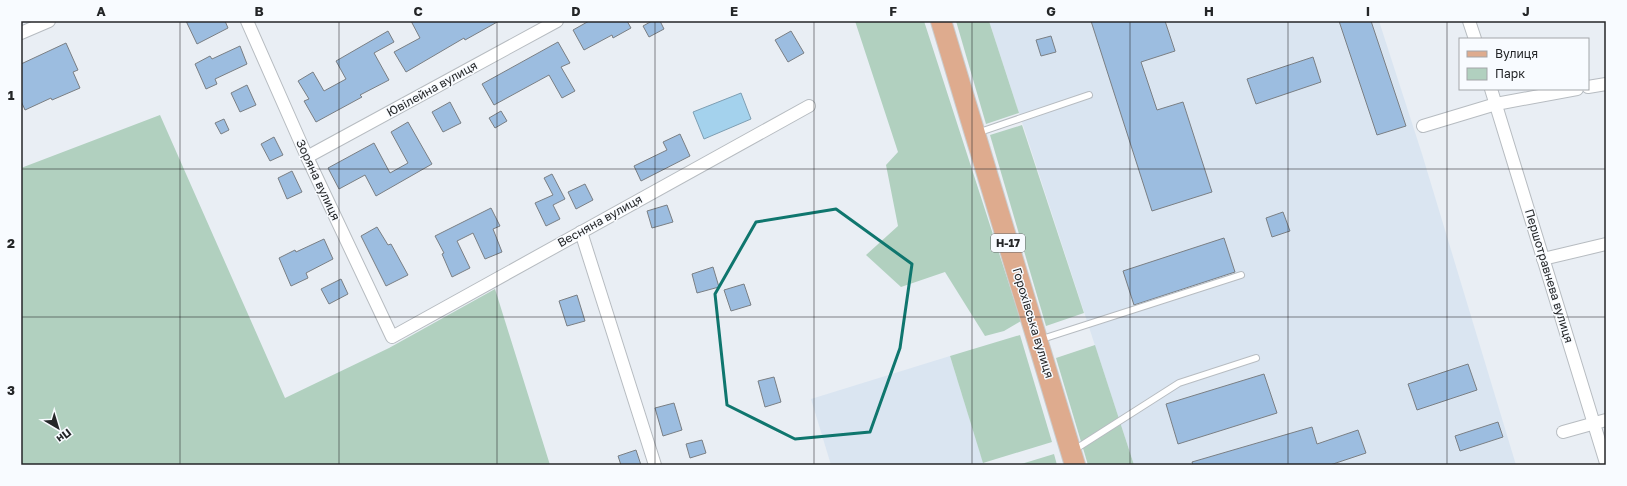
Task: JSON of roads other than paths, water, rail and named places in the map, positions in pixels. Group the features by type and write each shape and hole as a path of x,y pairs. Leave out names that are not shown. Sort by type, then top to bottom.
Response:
{"main road":[{"name":"Горохівська вулиця","path":"941,21 1073,459"}],"street":[{"path":"21,33 49,21"},
{"name":"Зоряна вулиця","path":"247,21 306,157 392,337"},
{"name":"Ювілейна вулиця","path":"306,157 557,21"},
{"path":"1469,21 1475,38"},
{"path":"1589,87 1606,84"},
{"name":"Першотравнева вулиця","path":"1491,90 1606,463"},
{"path":"1423,126 1496,104 1572,90"},
{"name":"Весняна вулиця","path":"392,337 809,106"},
{"path":"582,232 654,465"},
{"path":"1543,259 1606,244"},
{"path":"1563,432 1594,422 1606,420"}],"lane":[{"path":"975,134 1089,95"},
{"path":"1038,340 1241,275"},
{"path":"1073,459 1179,383 1256,358"}],"water":[{"path":"741,93 751,119 704,139 693,112"}]}
